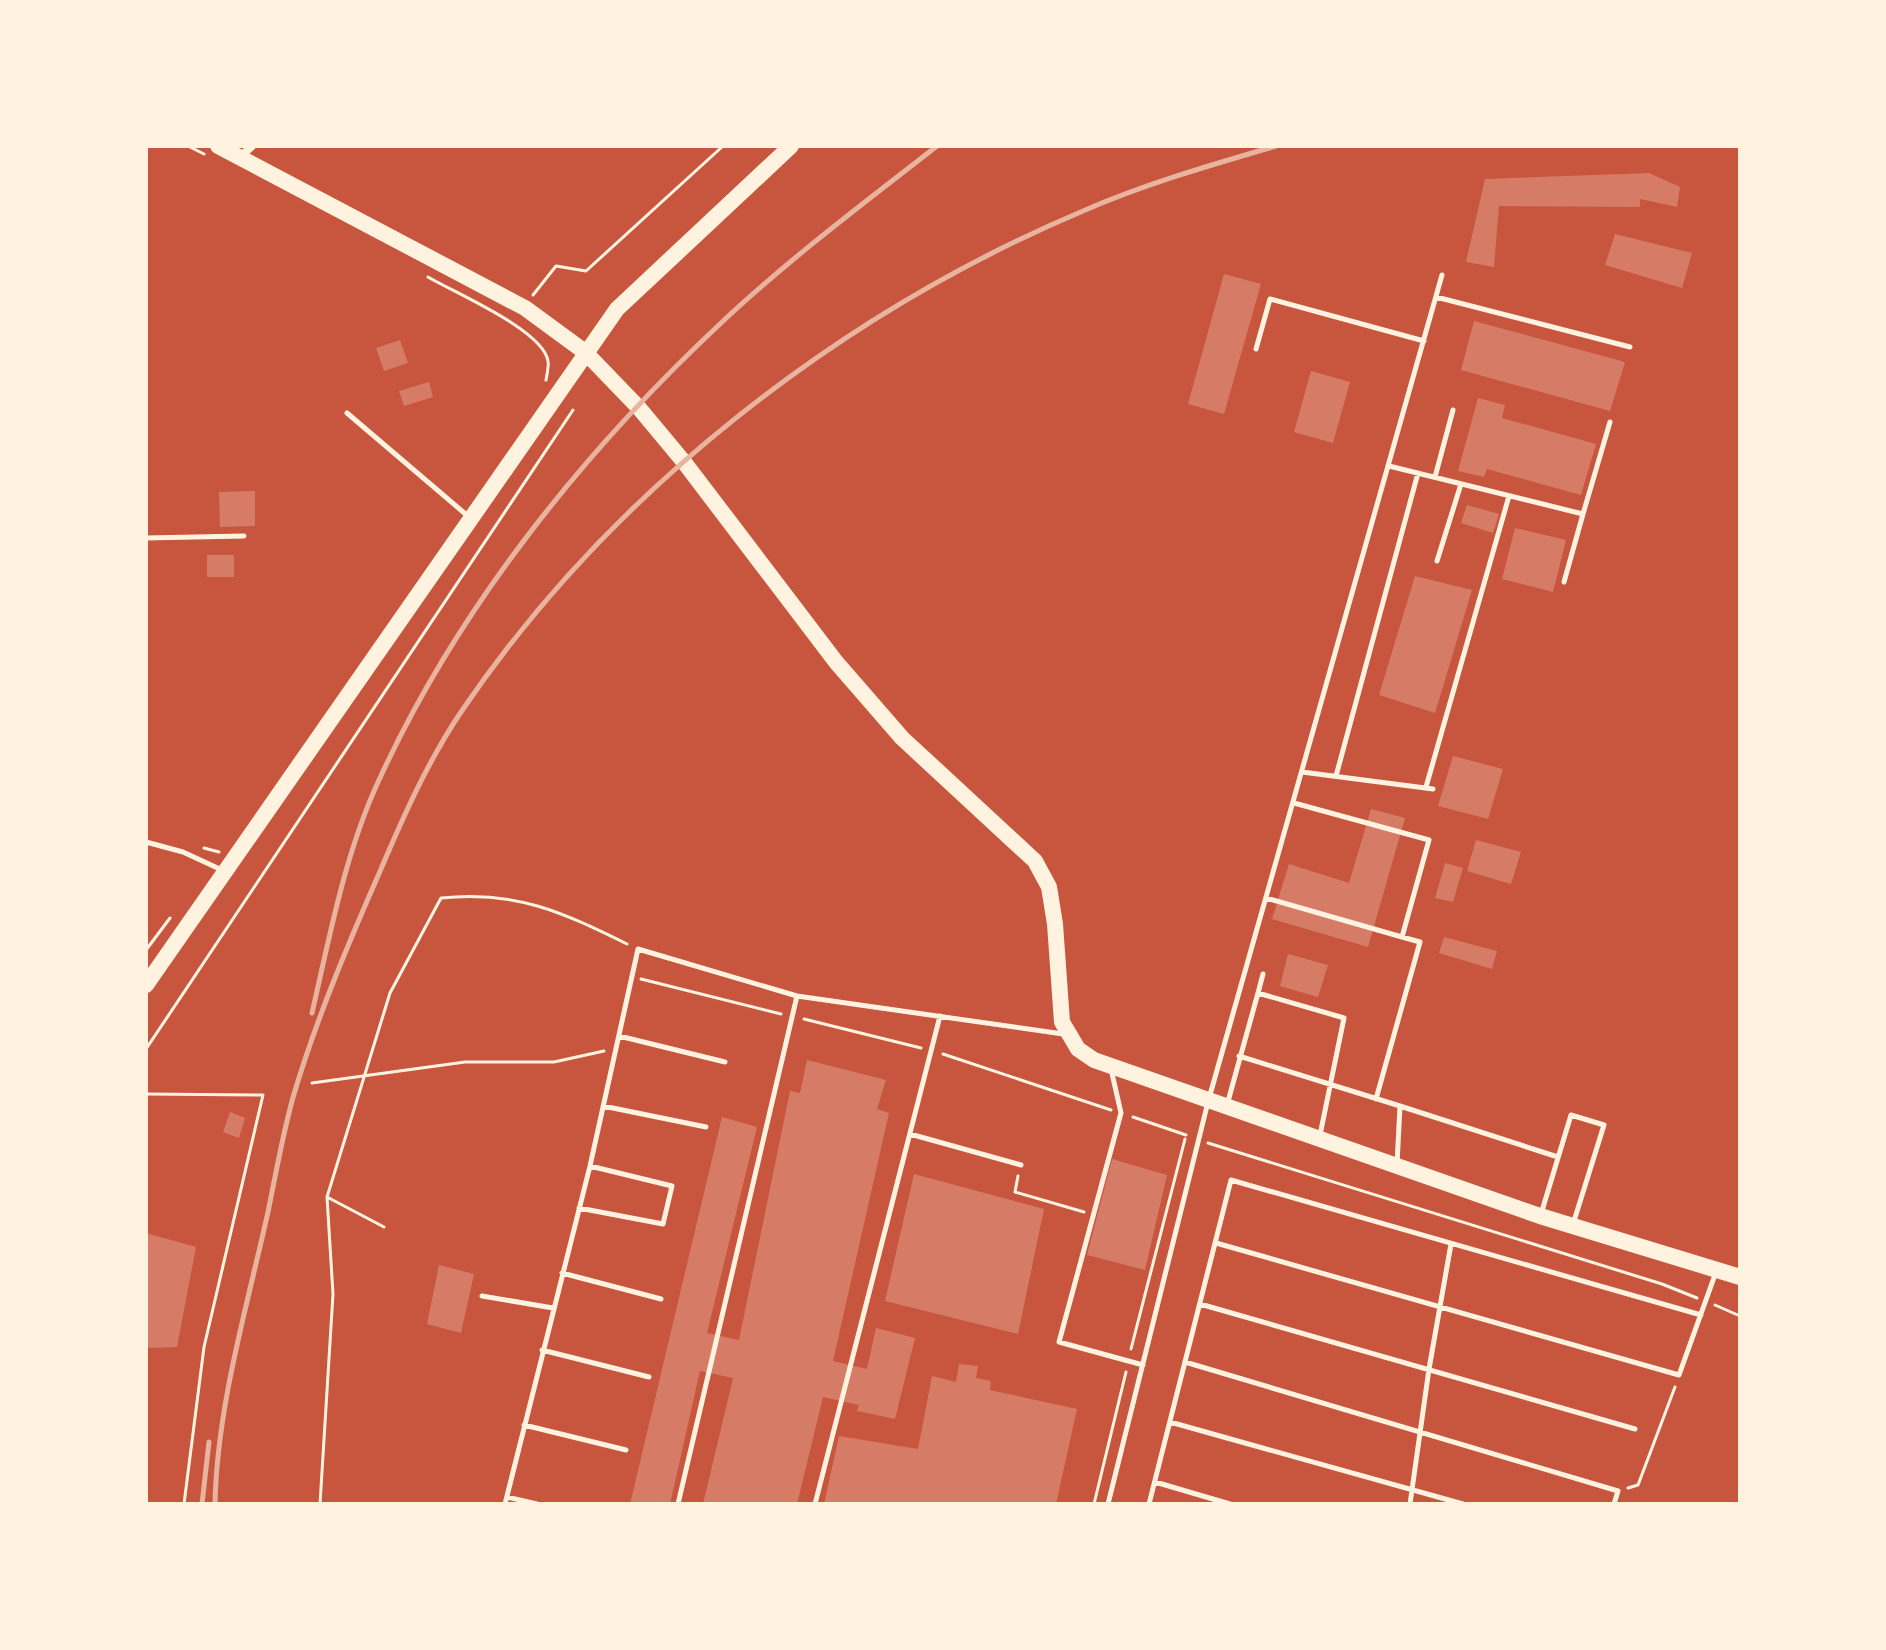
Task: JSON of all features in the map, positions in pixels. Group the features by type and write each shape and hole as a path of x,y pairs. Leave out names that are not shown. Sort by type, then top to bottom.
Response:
{"main road":[{"path":"146,985 469,517 617,309 791,146"},
{"path":"217,154 239,158 525,308 585,352 639,408 684,462 836,662 902,738 1035,861 1049,887 1055,924 1058,1001 1068,1034 1078,1049 1111,1068 1226,1109 1540,1216 1740,1277"}],"street":[{"path":"239,158 252,146"}],"lane":[{"path":"1108,1504 1208,1102 1442,275"},
{"path":"1436,297 1630,347"},
{"path":"1256,349 1270,299 1424,341"},
{"path":"1435,477 1453,410"},
{"path":"347,413 469,517"},
{"path":"1564,582 1610,422"},
{"path":"1389,466 1583,514"},
{"path":"1336,776 1418,473"},
{"path":"1437,561 1461,484"},
{"path":"1302,772 1429,788 1509,496"},
{"path":"146,538 244,536"},
{"path":"1294,803 1429,840 1402,937"},
{"path":"146,842 183,852 224,871"},
{"path":"1266,898 1420,942 1376,1099"},
{"path":"537,1504 506,1501 590,1166 638,949 797,996 1068,1034"},
{"path":"1226,1109 1263,974"},
{"path":"1258,993 1344,1018 1319,1140"},
{"path":"678,1504 797,996"},
{"path":"815,1504 940,1016"},
{"path":"619,1036 725,1062"},
{"path":"1239,1056 1558,1157"},
{"path":"1111,1068 1121,1113 1059,1342 1143,1365"},
{"path":"603,1106 706,1127"},
{"path":"1397,1165 1400,1106"},
{"path":"1540,1216 1571,1115 1604,1125 1573,1226"},
{"path":"910,1134 1021,1165"},
{"path":"579,1208 663,1224 672,1186 590,1166"},
{"path":"1149,1504 1231,1180 1701,1315"},
{"path":"1216,1243 1679,1375 1718,1269"},
{"path":"1410,1504 1451,1244"},
{"path":"562,1273 661,1299"},
{"path":"482,1296 553,1308"},
{"path":"1200,1304 1635,1429"},
{"path":"542,1350 649,1377"},
{"path":"1185,1362 1618,1491 1614,1504"},
{"path":"1170,1422 1463,1504"},
{"path":"524,1425 626,1450"},
{"path":"1155,1482 1230,1504"}],"path":[{"path":"188,146 217,154"},
{"path":"532,297 556,266 586,271 723,146"},
{"path":"426,277 524,331 539,343 548,360 545,386"},
{"path":"146,1049 573,410"},
{"path":"190,844 220,852"},
{"path":"320,1504 333,1294 327,1197 390,993 441,898 481,894 557,910 638,949"},
{"path":"632,977 932,1051 1199,1140 1662,1284 1740,1316"},
{"path":"312,1083 465,1062 554,1062 616,1049"},
{"path":"146,1094 263,1095 204,1347 184,1504"},
{"path":"1094,1504 1186,1135"},
{"path":"1021,1165 1015,1192 1093,1214"},
{"path":"327,1197 384,1227"},
{"path":"1618,1491 1638,1485 1666,1417 1679,1375"}],"building":[{"path":"1649,173 1680,187 1677,207 1640,199 1640,207 1499,206 1494,267 1466,262 1485,179"},
{"path":"1615,234 1692,253 1682,288 1605,265"},
{"path":"1224,274 1261,284 1224,414 1188,404"},
{"path":"1474,321 1625,362 1610,411 1461,370"},
{"path":"400,340 408,363 384,371 376,348"},
{"path":"1311,371 1350,382 1333,443 1294,432"},
{"path":"429,382 433,397 404,406 399,391"},
{"path":"1478,398 1505,405 1502,418 1596,444 1581,495 1487,469 1484,477 1458,471"},
{"path":"255,491 255,526 220,527 219,492"},
{"path":"1467,505 1499,514 1493,533 1461,523"},
{"path":"1515,528 1566,540 1553,592 1502,579"},
{"path":"207,555 234,555 234,577 207,577"},
{"path":"1415,576 1472,590 1435,713 1379,695"},
{"path":"1453,756 1503,769 1488,819 1438,806"},
{"path":"1371,809 1405,818 1368,947 1272,919 1289,864 1349,883"},
{"path":"1476,840 1521,852 1511,884 1467,871"},
{"path":"1445,863 1463,868 1453,902 1435,898"},
{"path":"1444,937 1497,951 1492,969 1439,953"},
{"path":"1288,954 1328,965 1318,997 1280,986"},
{"path":"807,1060 886,1080 877,1109 889,1113 833,1361 867,1369 876,1328 915,1338 895,1419 857,1411 859,1405 823,1397 797,1504 703,1504 733,1378 700,1371 670,1504 630,1504 722,1117 757,1127 707,1333 739,1340 790,1091 800,1093"},
{"path":"230,1112 245,1118 239,1138 223,1132"},
{"path":"1112,1159 1167,1175 1145,1270 1087,1255"},
{"path":"914,1174 1044,1209 1018,1334 885,1301"},
{"path":"146,1233 196,1247 177,1347 146,1348"},
{"path":"439,1265 474,1274 461,1333 427,1324"},
{"path":"959,1364 978,1366 976,1378 991,1381 990,1390 1077,1409 1056,1504 824,1504 839,1436 918,1449 932,1376 956,1382"}],"railway":[{"path":"312,1013 340,895 357,836 379,780 446,654 528,535 620,425 721,323 773,276 937,146"},
{"path":"215,1504 221,1430 234,1357 286,1123 313,1037 357,924 427,769 461,712 520,632 587,555 659,484 736,418 818,357 904,302 992,253 1083,211 1154,184 1276,146"},
{"path":"202,1504 209,1442"}]}
